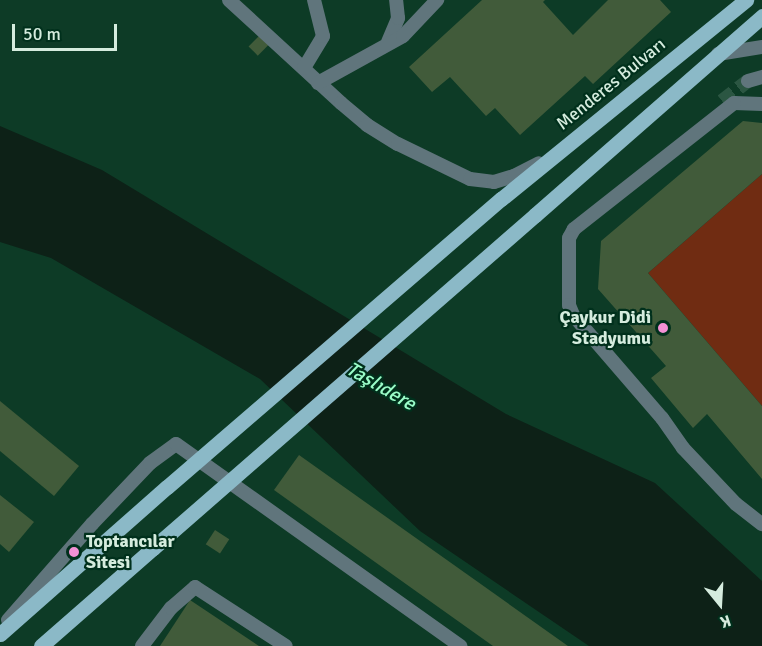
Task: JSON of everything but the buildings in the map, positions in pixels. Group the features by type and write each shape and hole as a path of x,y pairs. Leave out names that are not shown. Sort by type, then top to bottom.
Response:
{"main road":[{"name":"Menderes Bulvarı","path":"0,634 166,487 501,199 746,0"},
{"path":"41,646 762,16"}],"street":[{"path":"229,0 318,83 382,135 470,179 494,182 514,176 557,154"},
{"path":"304,68 322,36 314,0"},
{"path":"388,42 398,18 396,0"},
{"path":"318,83 388,42 403,36 437,0"},
{"path":"718,54 762,47"},
{"path":"748,81 762,77"},
{"path":"762,104 734,103 574,229 569,238 568,305 573,315 662,418 683,448 736,504 762,524"},
{"path":"0,629 150,463 176,444 460,646"},
{"path":"142,646 171,608 195,586 286,646"}],"shaded area":[{"path":"762,174 762,406 648,273"}],"water":[{"name":"Taşlıdere","path":"0,126 102,170 506,414 655,483 762,581 762,646 589,646 420,531 260,379 51,258 0,242"}],"tunnel":[{"path":"722,101 748,81"}],"place":[{"name":"Çaykur Didi Stadyumu","path":"663,328"},
{"name":"Toptancılar Sitesi","path":"74,552"}]}
